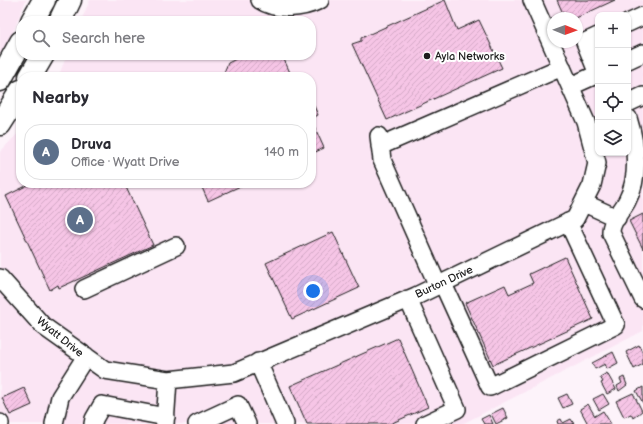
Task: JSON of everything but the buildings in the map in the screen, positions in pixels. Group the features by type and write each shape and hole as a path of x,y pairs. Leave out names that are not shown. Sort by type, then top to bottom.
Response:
{"main road":[{"path":"35,16 44,0"},
{"path":"62,16 70,0"},
{"path":"1,77 16,51"},
{"path":"33,72 40,60"},
{"path":"0,124 16,99"}],"street":[{"path":"260,0 266,4 291,8 320,0"},
{"name":"Burton Drive","path":"86,356 105,370 168,380 234,373 335,332 440,285 575,219 592,185 597,163 592,119 571,86 532,0"},
{"path":"631,22 643,16"},
{"path":"595,37 585,42 595,67"},
{"path":"631,59 643,53"},
{"path":"562,67 379,141 382,160 440,285 490,387 616,325 568,222"},
{"path":"571,86 595,75"},
{"path":"631,102 643,96"},
{"path":"628,120 634,143 636,172 628,200 610,227 611,233 643,298"},
{"path":"584,203 617,218"},
{"path":"84,289 176,246"},
{"name":"Wyatt Drive","path":"0,278 43,326 86,356 60,397 54,424"},
{"path":"408,299 457,409 426,424"},
{"path":"258,362 285,424"},
{"path":"93,424 94,419 102,405 166,421 168,380"},
{"path":"197,424 238,405 247,424"}],"shaded area":[{"path":"0,0 26,0 19,16 16,16 16,24 0,63"},
{"path":"90,0 643,0 643,331 462,424 0,424 0,152 16,135 16,188 316,188 316,72 60,72 65,60 316,60 316,16 83,16"}],"place":[{"name":"Ayla Networks","path":"427,56"},
{"name":"Druva","path":"80,220"}]}
